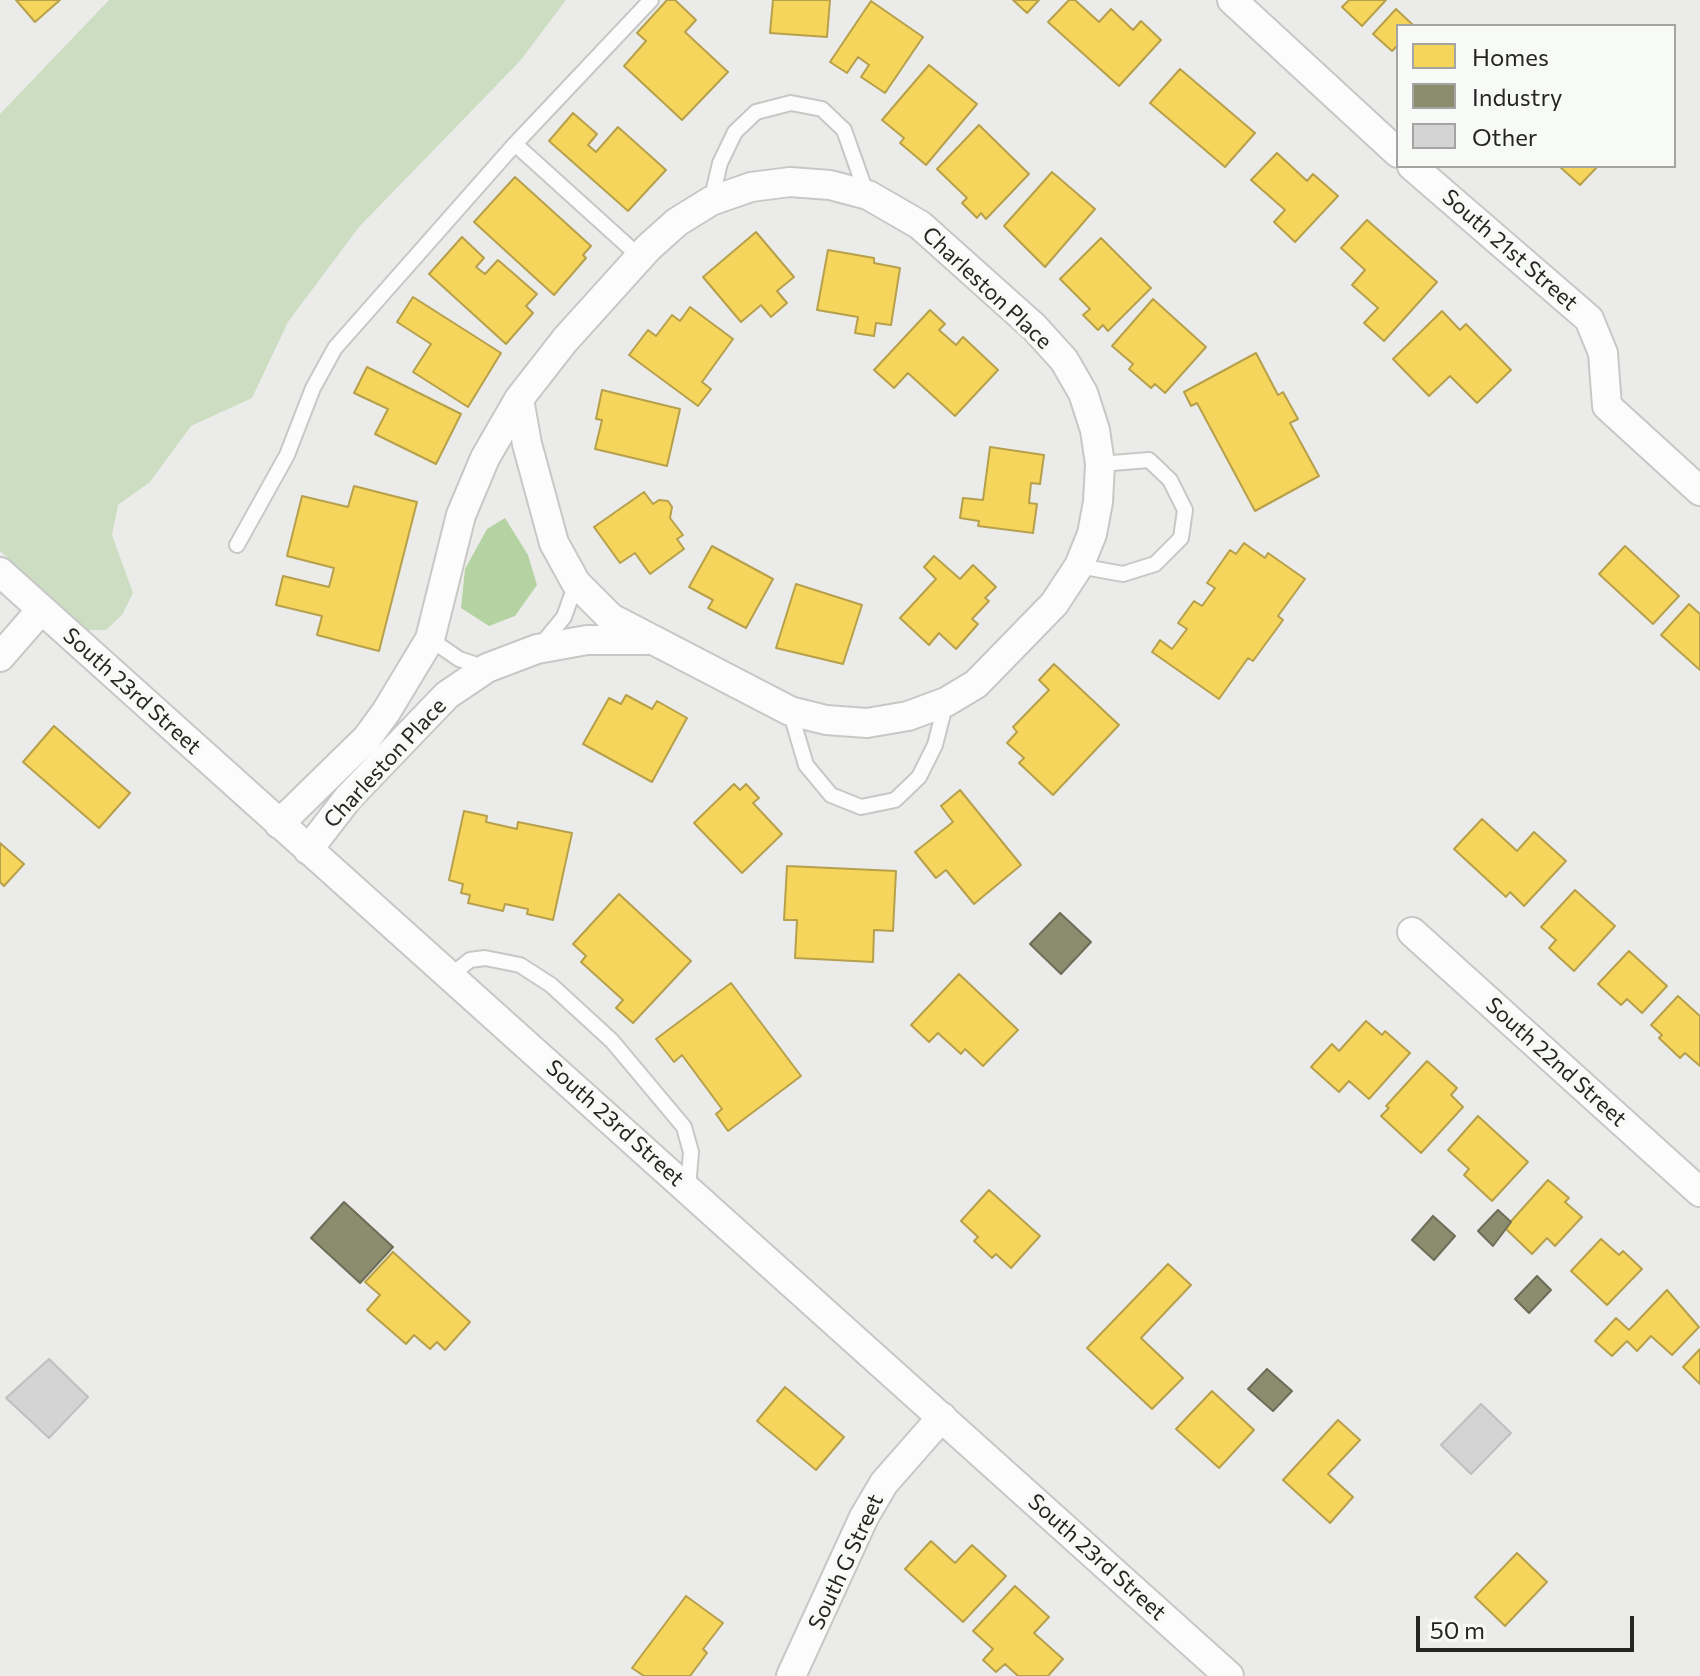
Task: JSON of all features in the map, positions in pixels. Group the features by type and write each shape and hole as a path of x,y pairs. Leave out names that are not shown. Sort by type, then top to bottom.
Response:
{"street":[{"path":"1232,0 1396,151"},
{"name":"South 21st Street","path":"1414,168 1589,319 1603,353 1607,406 1700,491"},
{"name":"Charleston Place","path":"279,824 367,738 430,639 461,515 485,458 519,399 565,340 640,257 677,222 711,201 751,187 790,182 830,185 868,195 920,225 1034,327 1064,360 1083,393 1095,430 1100,464 1092,534 1079,566 1054,604 1005,658 976,684 946,702 908,716 867,723 826,720 790,711 650,641 611,618 576,583 554,543 537,491 519,399"},
{"name":"South 23rd Street","path":"0,572 1229,1676"},
{"path":"0,657 41,610"},
{"name":"Charleston Place","path":"308,850 348,798 447,695 487,668 537,649 587,640 650,641"},
{"name":"South 22nd Street","path":"1412,932 1700,1192"},
{"name":"South G Street","path":"791,1676 871,1505 911,1449 942,1417"}],"lane":[{"path":"237,545 287,455 313,388 335,348 515,144 651,0"},
{"path":"711,201 720,163 735,132 756,112 791,103 822,109 844,130 868,195"},
{"path":"515,144 640,257"},
{"path":"1079,566 1123,574 1155,564 1181,538 1185,510 1170,480 1149,460 1100,464"},
{"path":"537,649 564,617 576,583"},
{"path":"430,639 459,659 487,668"},
{"path":"790,711 806,765 831,795 861,807 895,800 919,777 935,745 946,702"},
{"path":"450,976 470,960 485,958 520,965 551,985 612,1041 684,1127 691,1152 688,1189"}],"shaded area":[{"path":"109,0 566,0 520,61 359,227 288,322 252,398 191,426 150,482 118,505 112,535 133,593 122,615 106,630 88,630 0,551 0,114"},
{"path":"505,518 528,555 537,585 515,616 489,626 461,608 465,569 487,529"}],"building: Homes":[{"path":"16,0 60,0 35,22"},
{"path":"667,0 675,0 696,20 685,32 728,72 682,120 624,66 646,41 637,33"},
{"path":"773,0 830,0 827,37 770,33"},
{"path":"1013,0 1039,0 1027,13"},
{"path":"1069,0 1075,0 1099,22 1111,9 1133,30 1141,21 1161,40 1119,86 1048,22"},
{"path":"1349,0 1386,0 1362,26 1342,7"},
{"path":"871,1 923,37 885,93 861,77 869,65 858,57 847,73 830,62"},
{"path":"1396,9 1412,24 1396,24 1396,47 1392,51 1373,34"},
{"path":"929,65 977,104 926,165 900,143 904,138 882,120"},
{"path":"1180,69 1255,133 1225,167 1150,103"},
{"path":"573,113 597,134 588,145 596,152 618,127 666,170 628,211 549,141"},
{"path":"979,125 1029,174 986,219 981,213 977,218 962,203 967,198 937,169"},
{"path":"1277,153 1307,181 1313,174 1338,196 1295,242 1274,222 1285,210 1251,180"},
{"path":"1561,168 1596,168 1580,185"},
{"path":"1052,172 1095,209 1045,267 1004,226"},
{"path":"515,177 591,246 583,255 586,258 554,295 474,222"},
{"path":"1367,220 1437,282 1384,341 1364,323 1378,308 1352,285 1365,270 1341,248"},
{"path":"756,232 794,277 777,291 787,303 771,317 761,305 741,322 703,277"},
{"path":"462,237 484,258 476,267 485,274 498,260 537,294 526,306 533,313 506,344 429,274"},
{"path":"1101,238 1151,288 1108,331 1103,325 1098,330 1083,315 1090,309 1060,279"},
{"path":"828,250 874,258 874,263 900,268 891,325 876,323 874,336 855,333 858,317 817,310"},
{"path":"413,297 501,353 468,407 413,372 431,344 397,322"},
{"path":"1153,299 1206,347 1165,393 1155,384 1151,388 1129,369 1133,364 1112,346"},
{"path":"690,307 733,339 702,382 711,389 698,406 629,355 648,330 656,336 672,315 680,321"},
{"path":"930,310 945,324 939,330 956,345 963,337 998,370 955,416 908,373 894,388 874,370"},
{"path":"1442,311 1460,330 1466,324 1511,370 1477,403 1450,376 1429,396 1393,359"},
{"path":"1256,353 1278,395 1283,392 1298,419 1290,423 1319,476 1255,511 1197,403 1191,406 1184,392"},
{"path":"367,367 461,414 436,464 375,434 388,409 354,393"},
{"path":"602,390 680,409 667,466 595,449 602,420 596,419"},
{"path":"990,447 1044,455 1040,484 1031,483 1029,503 1037,504 1033,533 978,526 979,521 960,518 963,498 983,500"},
{"path":"354,486 417,502 379,651 317,635 322,616 276,605 283,576 329,587 334,568 287,556 302,496 348,507"},
{"path":"644,492 653,504 659,500 668,501 672,507 670,518 683,535 677,539 684,549 650,574 635,553 620,563 594,527"},
{"path":"1244,543 1265,558 1268,553 1305,579 1278,616 1283,620 1253,661 1248,658 1219,699 1152,652 1160,640 1172,649 1187,629 1178,623 1194,601 1202,606 1215,588 1207,583 1230,550 1236,554"},
{"path":"712,546 773,579 746,628 708,608 713,600 689,587"},
{"path":"1625,546 1679,596 1653,624 1599,574"},
{"path":"934,556 960,579 973,565 996,587 985,598 989,601 972,619 978,624 956,649 939,633 929,645 900,618 936,579 924,567"},
{"path":"796,584 862,605 843,664 776,648"},
{"path":"1689,604 1700,614 1700,670 1661,635"},
{"path":"1054,664 1119,725 1053,795 1019,763 1024,758 1007,743 1017,732 1013,727 1049,690 1039,680"},
{"path":"626,695 652,709 657,701 687,718 652,782 583,744 609,698 621,704"},
{"path":"54,726 130,793 99,828 23,762"},
{"path":"734,784 740,790 746,784 759,798 753,803 782,834 742,873 694,823"},
{"path":"960,790 1021,865 974,904 946,870 936,878 915,852 953,822 941,806"},
{"path":"464,811 487,816 486,822 517,829 518,822 572,833 553,920 527,914 528,909 505,904 503,911 468,903 470,895 461,893 463,884 449,880"},
{"path":"1482,819 1517,851 1534,832 1566,861 1524,906 1510,892 1506,897 1454,849"},
{"path":"0,843 24,864 4,886 0,882"},
{"path":"787,866 896,871 893,931 874,930 873,962 795,958 797,920 784,920"},
{"path":"1575,890 1615,926 1574,971 1549,948 1556,940 1541,927"},
{"path":"619,894 691,961 633,1023 616,1008 623,1000 581,962 586,956 573,944"},
{"path":"1629,951 1667,986 1642,1013 1627,999 1621,1005 1598,984"},
{"path":"959,974 1018,1030 983,1066 965,1049 961,1054 938,1033 929,1042 911,1025"},
{"path":"731,983 801,1076 728,1131 716,1114 722,1109 682,1055 674,1062 656,1039"},
{"path":"1678,996 1700,1016 1700,1066 1685,1053 1680,1058 1659,1038 1662,1035 1651,1025"},
{"path":"1366,1021 1382,1035 1385,1031 1410,1053 1369,1099 1349,1081 1339,1092 1311,1067 1332,1044 1339,1051"},
{"path":"1427,1061 1457,1088 1451,1095 1463,1107 1421,1153 1381,1116 1389,1108 1386,1106"},
{"path":"1478,1116 1528,1162 1492,1201 1464,1175 1469,1169 1448,1150"},
{"path":"1548,1180 1569,1198 1565,1202 1582,1217 1555,1246 1547,1238 1532,1254 1505,1228"},
{"path":"989,1190 1040,1236 1011,1268 996,1254 992,1258 974,1241 978,1237 961,1221"},
{"path":"1601,1239 1619,1255 1623,1251 1642,1269 1607,1305 1571,1271"},
{"path":"393,1252 470,1322 445,1350 437,1342 430,1349 414,1335 406,1344 367,1310 380,1295 365,1282"},
{"path":"1168,1264 1191,1285 1141,1338 1183,1378 1152,1409 1087,1348"},
{"path":"1667,1290 1699,1327 1672,1355 1651,1336 1637,1351 1627,1341 1612,1356 1595,1341 1616,1318 1629,1330"},
{"path":"1700,1349 1700,1384 1683,1367"},
{"path":"785,1387 844,1437 816,1470 757,1421"},
{"path":"1212,1391 1254,1430 1219,1468 1176,1429"},
{"path":"1338,1420 1360,1440 1328,1474 1353,1497 1330,1523 1283,1480"},
{"path":"931,1541 955,1563 972,1545 1006,1576 963,1622 905,1569"},
{"path":"1517,1553 1547,1582 1505,1626 1475,1597"},
{"path":"1015,1586 1049,1617 1034,1633 1063,1659 1048,1676 1018,1676 1005,1664 996,1672 983,1660 993,1649 973,1631"},
{"path":"686,1596 723,1623 703,1649 707,1653 690,1676 644,1676 632,1668"}],"building: Industry":[{"path":"1060,913 1091,942 1061,974 1030,944"},
{"path":"344,1202 393,1247 360,1283 311,1238"},
{"path":"1498,1210 1511,1222 1493,1246 1478,1231"},
{"path":"1433,1216 1455,1236 1434,1260 1412,1240"},
{"path":"1537,1276 1551,1290 1529,1313 1515,1299"},
{"path":"1267,1369 1292,1391 1273,1411 1248,1389"}],"building: Other":[{"path":"49,1359 88,1397 49,1438 6,1398"},
{"path":"1481,1404 1511,1433 1471,1474 1441,1445"}]}
